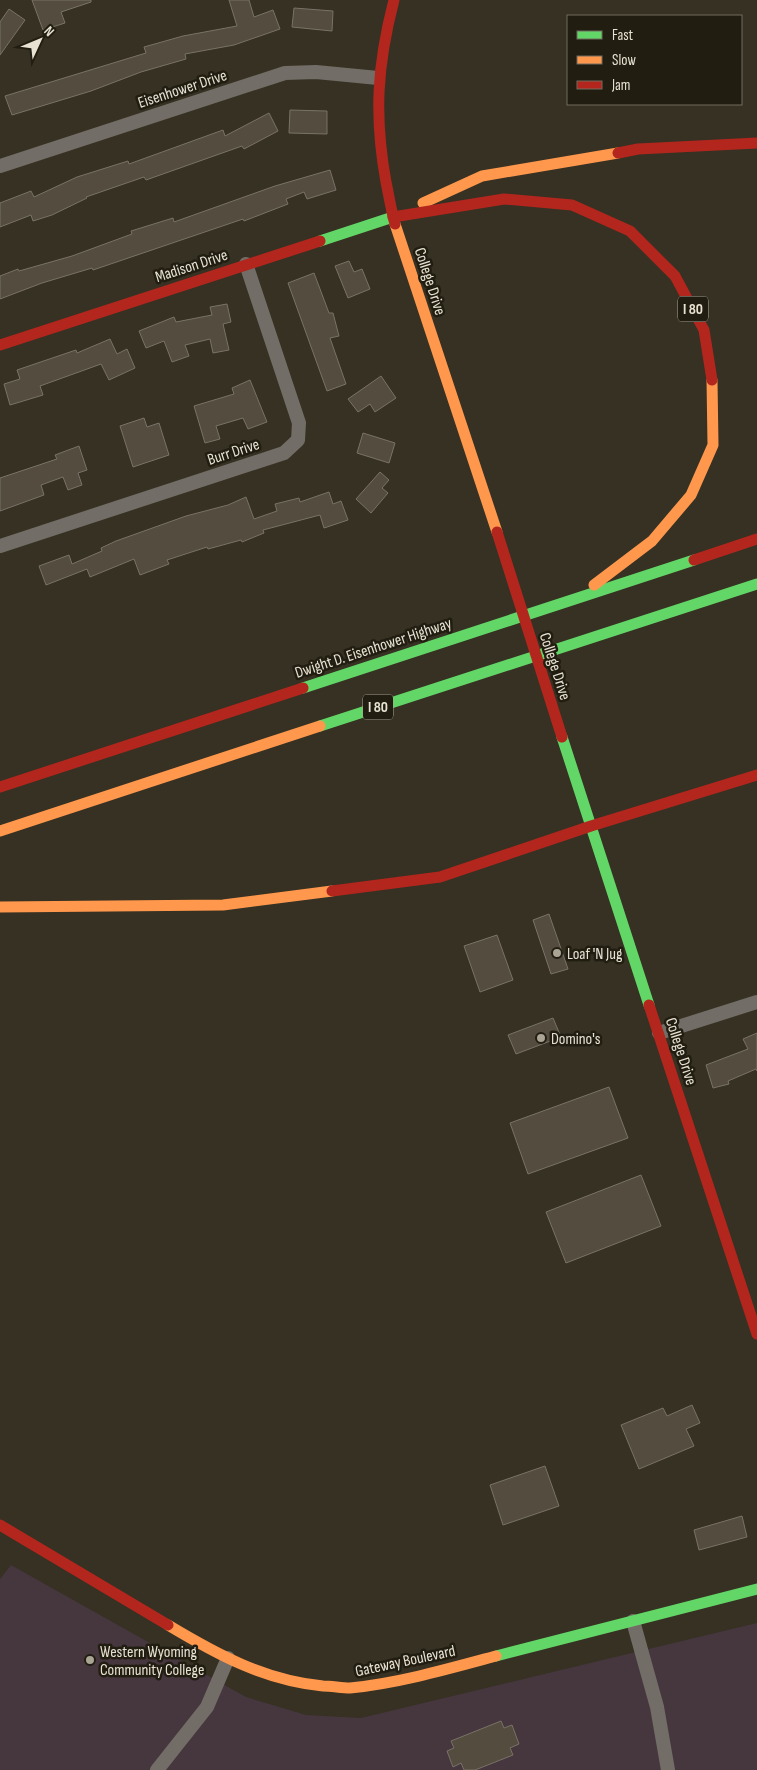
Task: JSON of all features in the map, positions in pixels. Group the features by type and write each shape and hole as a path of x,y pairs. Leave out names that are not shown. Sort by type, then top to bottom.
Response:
{"main road":[{"name":"College Drive","path":"394,0 383,41 378,78 379,144 393,217 757,1334"},
{"path":"393,217 482,176 638,149 757,142"},
{"name":"I 80","path":"393,217 504,199 572,205 630,231 675,276 704,330 713,387 713,445 691,495 652,541 579,597"},
{"name":"Madison Drive","path":"0,345 393,217"},
{"name":"Dwight D. Eisenhower Highway","path":"0,787 757,539"},
{"name":"I 80","path":"0,831 757,584"},
{"path":"0,906 223,905 440,877 591,826 757,775"},
{"name":"Gateway Boulevard","path":"0,1525 209,1650 262,1674 307,1684 348,1688 408,1679 757,1589"}],"street":[{"name":"Eisenhower Drive","path":"0,166 285,73 316,72 378,78"},
{"name":"Burr Drive","path":"0,546 284,453 298,440 299,423 246,264"},
{"path":"659,1033 757,1002"},
{"path":"633,1621 657,1707 668,1770"},
{"path":"157,1770 207,1707 228,1658"}],"shaded area":[{"name":"Western Wyoming Community College","path":"11,1565 246,1697 306,1715 361,1718 757,1623 757,1770 0,1770 0,1579"}],"building":[{"path":"32,0 91,0 91,2 61,12 65,23 43,30"},
{"path":"229,0 249,0 254,17 273,10 280,29 234,45 185,54 186,59 12,115 5,96 146,53 144,47 183,36 237,26"},
{"path":"294,8 333,11 332,31 292,27"},
{"path":"9,9 25,20 0,55 0,22"},
{"path":"290,110 327,111 327,134 289,133"},
{"path":"269,113 278,131 244,149 242,146 146,180 144,177 86,197 52,215 33,221 31,215 0,227 0,203 31,191 34,197 77,177 128,161 129,164 223,130 225,136"},
{"path":"330,170 336,190 307,199 304,192 286,199 288,204 244,221 243,219 93,270 92,268 42,283 0,299 0,276 18,269 19,271 72,256 132,234 131,231 173,218 174,222 275,186"},
{"path":"349,261 354,272 362,269 370,289 348,298 335,266"},
{"path":"314,273 329,313 333,313 339,336 330,338 346,384 327,391 288,283"},
{"path":"227,304 231,322 223,324 229,350 213,353 210,339 185,345 189,356 172,362 164,341 146,348 139,331 174,317 176,322 212,315 210,307"},
{"path":"110,339 117,354 127,349 135,368 109,380 101,364 40,386 43,395 10,405 4,384 20,379 17,370 76,350 77,353"},
{"path":"381,376 396,398 375,412 370,404 358,412 348,399"},
{"path":"250,380 267,422 248,429 243,418 216,426 220,439 205,443 194,406 234,394 232,388"},
{"path":"144,418 147,427 159,423 169,455 133,467 120,426"},
{"path":"363,433 395,443 389,463 357,453"},
{"path":"79,446 87,470 78,473 82,485 68,490 63,477 41,485 44,495 0,511 0,478 57,459 55,455"},
{"path":"380,472 389,480 382,488 388,493 371,513 356,499"},
{"path":"329,492 333,504 341,501 348,520 324,528 320,515 263,530 264,533 242,542 241,540 208,549 207,547 167,560 169,564 140,575 134,559 90,577 87,569 46,585 39,566 69,555 72,564 102,551 101,548 116,541 186,516 228,505 246,497 254,519 277,511 275,504 299,498 300,502"},
{"path":"549,914 568,969 551,974 533,920"},
{"path":"497,935 513,980 480,992 464,946"},
{"path":"553,1018 561,1037 516,1054 508,1035"},
{"path":"757,1033 757,1071 756,1069 728,1081 729,1084 713,1088 706,1065 748,1049 743,1039"},
{"path":"609,1087 628,1138 528,1174 510,1123"},
{"path":"641,1175 661,1226 566,1263 546,1212"},
{"path":"692,1405 700,1423 686,1429 694,1446 639,1469 621,1425 663,1408 667,1416"},
{"path":"545,1466 559,1506 503,1525 490,1485"},
{"path":"742,1516 747,1537 699,1550 694,1530"},
{"path":"501,1721 504,1728 512,1725 519,1744 510,1748 513,1755 475,1770 464,1770 461,1763 453,1767 447,1751 454,1748 451,1741"}],"traffic: fast":[{"path":"320,241 393,217"},
{"path":"303,688 694,560"},
{"path":"320,726 757,584"},
{"path":"562,737 649,1005"},
{"path":"496,1656 757,1589"}],"traffic: slow":[{"path":"423,203 482,176 618,153"},
{"path":"395,224 497,532"},
{"path":"594,585 652,541 691,495 713,445 712,380"},
{"path":"0,831 320,726"},
{"path":"0,907 223,905 332,891"},
{"path":"168,1625 223,1656 261,1672 301,1683 323,1686 350,1688 387,1683 496,1656"}],"traffic: jam":[{"path":"394,0 381,69 379,113 382,158 395,224"},
{"path":"618,153 638,149 757,143"},
{"path":"393,217 504,199 572,205 630,231 675,276 704,330 712,380"},
{"path":"0,345 320,241"},
{"path":"497,532 562,737"},
{"path":"694,560 757,539"},
{"path":"0,787 303,688"},
{"path":"332,891 440,877 591,826 757,775"},
{"path":"649,1005 757,1334"},
{"path":"0,1525 168,1625"}],"place":[{"name":"Loaf 'N Jug","path":"557,953"},
{"name":"Domino's","path":"541,1038"},
{"name":"Western Wyoming Community College","path":"90,1660"}]}
